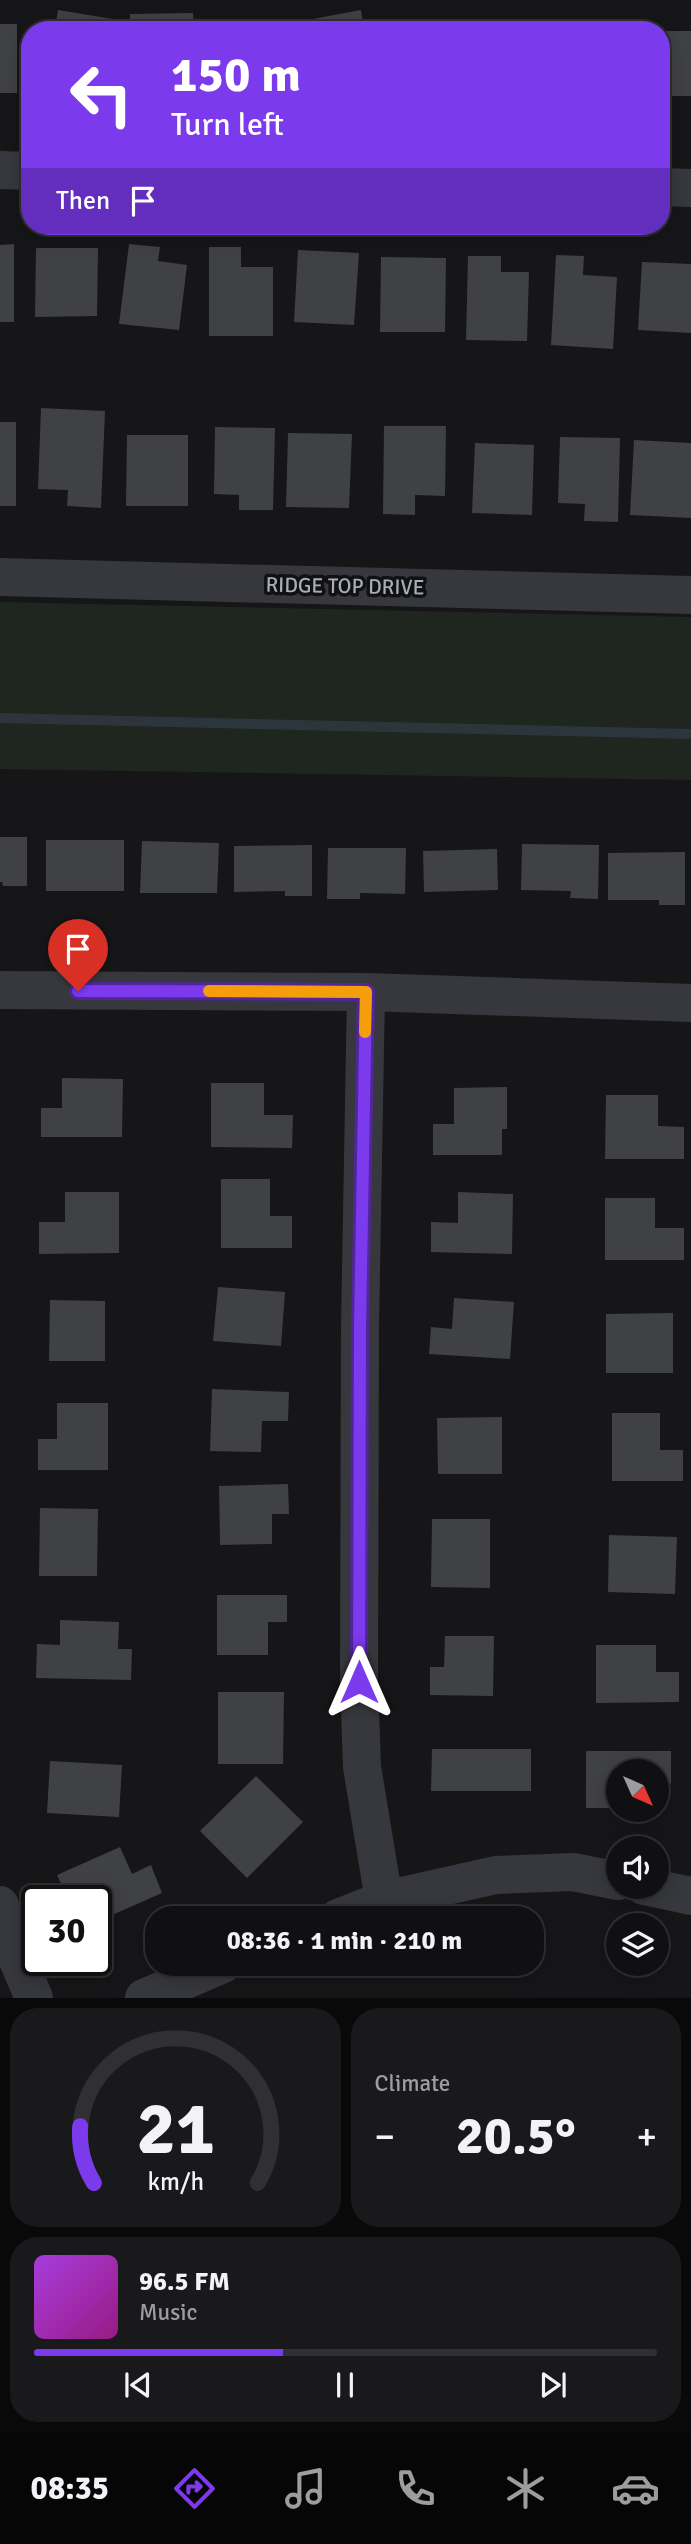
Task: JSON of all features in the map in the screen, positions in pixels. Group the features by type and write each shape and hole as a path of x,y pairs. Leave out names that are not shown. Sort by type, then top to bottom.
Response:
{"street":[{"path":"0,170 21,171"},
{"path":"670,187 691,188"},
{"name":"RIDGE TOP DRIVE","path":"0,577 691,595"},
{"path":"0,990 366,992 691,1003"},
{"path":"366,992 360,1327 359,1682 362,1767 384,1900"},
{"path":"369,1906 384,1900 496,1875 573,1872 606,1879"},
{"path":"669,1891 691,1896"},
{"path":"0,1905 14,1951 33,1998"},
{"path":"144,1998 195,1976"}],"shaded area":[{"path":"0,602 691,617 691,780 0,769"}],"building":[{"path":"58,10 119,20 119,21 56,21"},
{"path":"361,10 363,21 302,21"},
{"path":"193,13 193,21 130,21 130,14"},
{"path":"0,24 17,24 17,93 0,93"},
{"path":"670,31 691,31 691,96 672,96 672,114"},
{"path":"14,244 14,322 0,322 0,245"},
{"path":"129,244 160,247 158,261 187,265 179,330 119,324"},
{"path":"209,247 241,247 241,267 273,267 273,336 209,336"},
{"path":"36,248 98,248 97,316 35,317"},
{"path":"298,250 359,253 354,325 294,322"},
{"path":"556,255 584,256 583,275 617,277 613,349 551,345"},
{"path":"468,256 501,256 501,272 529,272 527,341 466,340"},
{"path":"381,257 446,258 445,332 380,332"},
{"path":"642,262 691,264 691,333 638,330"},
{"path":"41,408 105,411 101,508 67,506 68,490 38,489"},
{"path":"0,422 16,422 16,506 0,506"},
{"path":"384,426 446,426 445,496 415,495 415,515 383,514"},
{"path":"215,427 275,428 273,510 239,510 239,495 214,494"},
{"path":"288,433 352,434 349,508 286,507"},
{"path":"127,435 188,435 188,506 126,506"},
{"path":"560,437 620,438 618,522 584,521 585,504 558,503"},
{"path":"634,440 691,443 691,518 630,515"},
{"path":"475,443 534,445 532,515 472,513"},
{"path":"0,837 27,837 27,886 3,886 0,882"},
{"path":"46,840 124,840 124,891 46,891"},
{"path":"142,841 219,843 217,893 140,893"},
{"path":"522,844 599,845 598,899 570,898 571,891 521,890"},
{"path":"312,845 312,896 285,896 285,891 234,892 234,846"},
{"path":"328,848 406,848 405,894 360,893 360,899 327,899"},
{"path":"497,849 498,890 424,892 423,851"},
{"path":"685,852 685,905 659,905 659,900 608,900 608,853"},
{"path":"62,1078 123,1079 122,1137 41,1137 41,1108 62,1108"},
{"path":"211,1083 264,1083 264,1115 293,1115 292,1148 211,1147"},
{"path":"507,1087 507,1129 502,1129 502,1155 433,1155 433,1124 454,1124 454,1088"},
{"path":"606,1095 658,1095 658,1126 684,1127 684,1159 605,1159"},
{"path":"221,1179 270,1179 270,1216 292,1216 292,1248 221,1248"},
{"path":"65,1192 119,1192 119,1253 39,1254 39,1222 65,1222"},
{"path":"458,1192 513,1194 512,1254 431,1252 431,1222 458,1223"},
{"path":"605,1198 655,1198 655,1228 684,1228 684,1260 605,1260"},
{"path":"218,1287 285,1292 281,1346 213,1341"},
{"path":"454,1298 514,1302 510,1359 429,1354 431,1327 452,1329"},
{"path":"50,1300 105,1301 105,1361 49,1361"},
{"path":"673,1313 673,1373 606,1373 606,1314"},
{"path":"212,1389 289,1392 288,1421 262,1421 261,1452 210,1451"},
{"path":"57,1403 108,1403 108,1470 38,1470 38,1439 57,1439"},
{"path":"612,1413 660,1413 660,1450 683,1450 683,1481 612,1481"},
{"path":"502,1417 502,1474 438,1474 437,1418"},
{"path":"288,1484 289,1514 272,1514 272,1544 220,1545 219,1486"},
{"path":"40,1508 98,1509 97,1576 39,1576"},
{"path":"432,1519 490,1519 490,1588 431,1587"},
{"path":"609,1535 677,1537 675,1594 608,1592"},
{"path":"217,1595 287,1595 287,1622 268,1622 268,1655 217,1655"},
{"path":"60,1620 119,1622 118,1649 132,1649 131,1680 36,1678 37,1644 60,1645"},
{"path":"445,1636 494,1636 493,1696 430,1695 430,1667 444,1667"},
{"path":"596,1645 656,1645 656,1672 679,1672 679,1702 596,1703"},
{"path":"218,1692 284,1692 283,1764 218,1764"},
{"path":"432,1749 531,1749 531,1791 431,1791"},
{"path":"586,1751 671,1751 671,1784 669,1759 606,1759 606,1808 586,1808"},
{"path":"50,1761 122,1765 119,1817 47,1813"},
{"path":"256,1776 303,1822 247,1878 200,1831"},
{"path":"120,1847 132,1874 151,1865 162,1893 112,1915 112,1885 62,1885 57,1875"}],"waterway":[{"path":"0,718 691,734"}],"slow traffic":[{"path":"209,991 366,992 365,1032"}],"route":[{"path":"78,991 366,992 360,1327 359,1682"}]}
